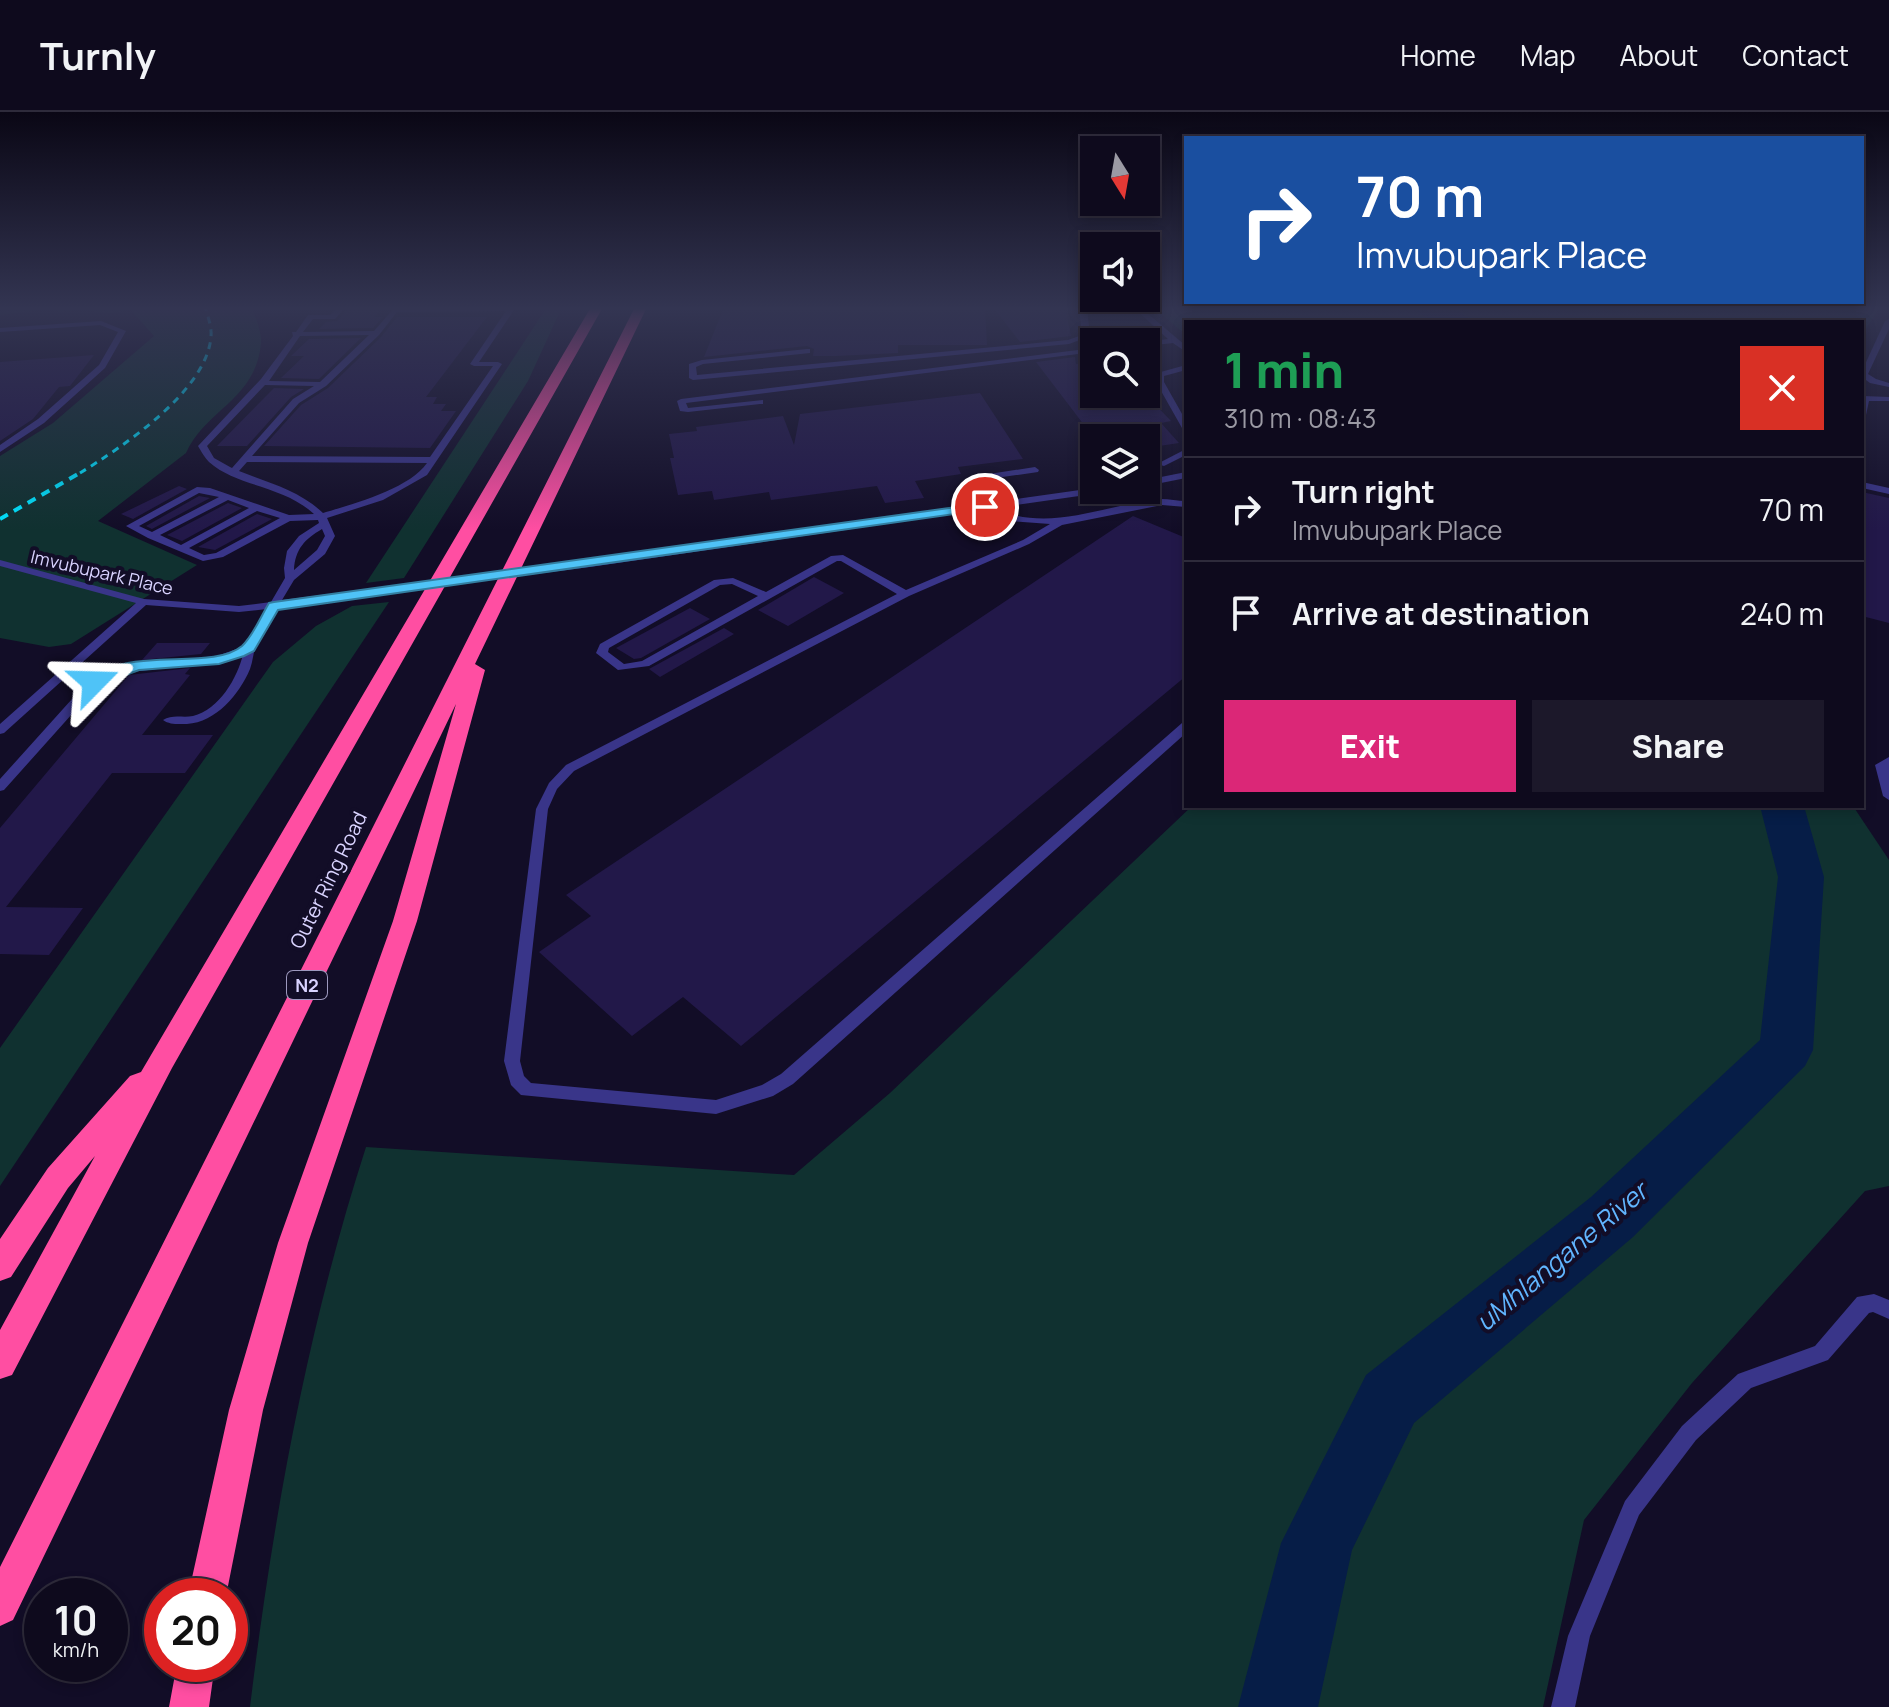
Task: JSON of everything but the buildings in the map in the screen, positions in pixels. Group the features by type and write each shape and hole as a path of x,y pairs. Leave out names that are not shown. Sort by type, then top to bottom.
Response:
{"highway":[{"path":"0,1363 162,1060 554,381"},
{"name":"Outer Ring Road","path":"0,1607 605,381"},
{"path":"211,1578 246,1410 293,1243 405,921 491,614"},
{"path":"0,1266 58,1178 162,1060"},
{"path":"189,1707 193,1682"}],"lane":[{"path":"0,449 41,421 85,381"},
{"path":"234,471 296,401 326,381"},
{"path":"290,578 288,559 304,534 324,520 405,487 424,473 486,381"},
{"path":"760,402 688,410 683,409 681,401 839,381"},
{"path":"1160,381 1184,424"},
{"path":"169,720 198,719 217,706 250,659 249,648 290,578 324,548 330,536 324,520 307,503 213,463 202,446 262,383 323,384"},
{"path":"1864,406 1866,398 1889,399"},
{"path":"1161,464 1184,453"},
{"path":"246,459 433,460"},
{"path":"1035,470 979,478 976,482 985,507 1008,518 1061,522 1162,502 1184,504"},
{"path":"1160,481 1184,478"},
{"path":"1864,485 1889,491"},
{"path":"288,518 214,557 203,558 132,527 133,522 197,490 288,518 324,520"},
{"name":"Imvubupark Place","path":"0,563 144,602 189,608 274,606 1080,493"},
{"path":"151,536 227,497"},
{"path":"180,549 257,507"},
{"path":"1061,522 1026,542 905,594 570,768 557,779 548,791 542,809 512,1061 517,1080 527,1090 716,1107 767,1091 787,1079 1184,728"},
{"path":"766,596 733,581 710,585 604,646 602,653 622,668 645,664 839,558 905,594"},
{"path":"0,730 144,602"},
{"path":"0,787 94,682 139,666 219,659 249,648"},
{"path":"1889,761 1881,765 1889,796"},
{"path":"1563,1707 1579,1636 1632,1508 1689,1433 1745,1381 1821,1353 1864,1304 1874,1303 1889,1310"}],"green space":[{"path":"101,381 247,381 205,425 186,453 98,521 197,565 71,644 49,647 0,638 0,456 53,423"},
{"path":"498,381 528,381 404,578 366,583"},
{"path":"389,602 0,1186 0,1048 273,662 316,626 352,606"},
{"path":"1190,808 1854,808 1889,860 1889,1186 1865,1191 1692,1383 1584,1520 1543,1707 250,1707 294,1424 326,1285 366,1147 794,1175 890,1093"}],"waterway":[{"name":"uMhlangane River","path":"1278,1707 1317,1543 1390,1399 1612,1217 1786,1050 1801,877 1783,808"}],"railway":[{"path":"80,473 139,433 191,381"},
{"path":"0,519 83,471"}],"route":[{"path":"94,682 119,670 139,666 230,657 249,648 274,606 985,507"}]}
